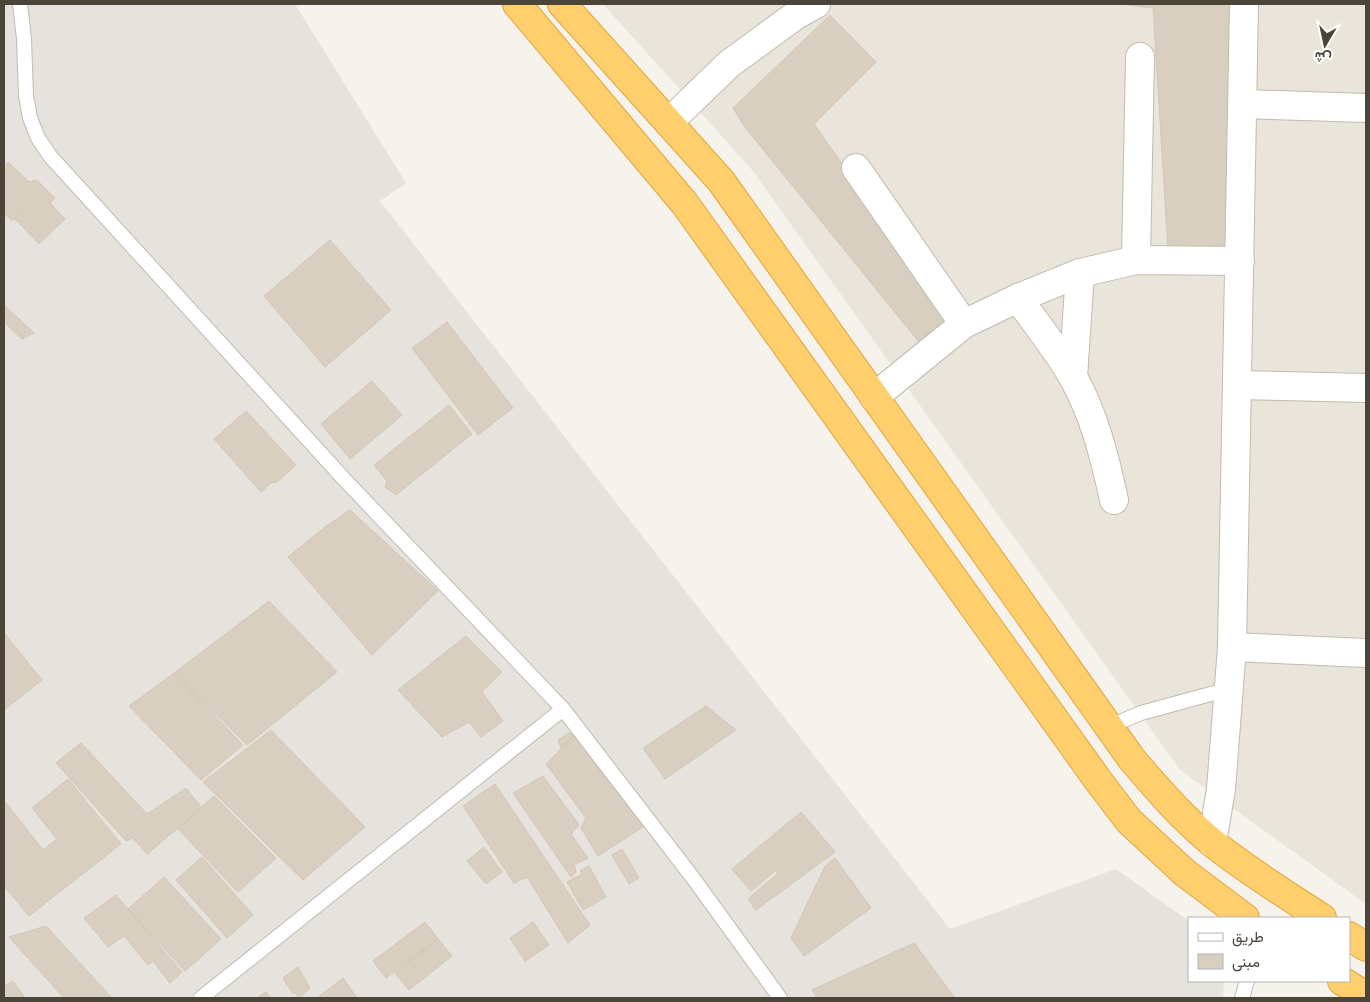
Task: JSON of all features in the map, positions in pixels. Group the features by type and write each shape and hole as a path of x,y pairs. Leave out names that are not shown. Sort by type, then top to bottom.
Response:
{"highway":[{"path":"517,4 684,204 1123,813 1185,873 1244,917"},
{"path":"562,4 721,181 1131,758 1161,793 1212,842 1260,878 1320,917"},
{"path":"1344,982 1366,996"}],"street":[{"path":"669,122 729,64 796,15 816,4"},
{"path":"1212,842 1221,789 1232,647 1244,4"},
{"path":"1136,260 1140,57"},
{"path":"1243,104 1366,108"},
{"path":"856,168 964,324"},
{"path":"874,397 964,324 1018,298 1080,273 1136,260 1240,261"},
{"path":"1073,377 1080,273"},
{"path":"1018,298 1073,377 1098,437 1114,500"},
{"path":"1238,385 1366,388"},
{"path":"1232,647 1366,653"}],"lane":[{"path":"20,4 24,39 26,96 30,118 38,138 50,156 344,479 563,709 693,878 780,998"},
{"path":"1108,727 1141,713 1229,689"},
{"path":"200,998 563,709"},
{"path":"1242,998 1247,982"}],"shaded area":[{"path":"4,4 295,4 406,183 380,201 950,929 1116,869 1188,920 1188,982 1224,982 1223,998 4,998"},
{"path":"603,4 1366,4 1366,904 1180,770 752,170"}],"building":[{"path":"1121,4 1235,4 1227,252 1168,249 1153,8"},
{"path":"830,15 876,62 814,124 954,322 923,347 744,126 733,108"},
{"path":"8,162 29,182 37,180 55,198 50,203 65,219 39,244 15,219 21,212 12,221 4,213 4,167"},
{"path":"330,240 391,310 325,367 264,296"},
{"path":"4,305 34,333 22,339 4,322"},
{"path":"447,322 513,408 478,435 412,348"},
{"path":"372,381 402,415 350,459 321,424"},
{"path":"449,405 472,434 396,495 385,487 387,481 374,465"},
{"path":"246,411 296,465 276,483 272,482 261,492 214,439"},
{"path":"350,510 438,591 372,655 288,557 325,527"},
{"path":"269,601 337,672 247,745 174,673"},
{"path":"4,633 42,680 4,710"},
{"path":"466,636 502,672 482,692 503,721 481,737 469,722 442,737 398,690"},
{"path":"174,673 243,745 201,780 129,706"},
{"path":"706,706 736,730 665,779 643,748"},
{"path":"271,730 365,827 303,880 203,782"},
{"path":"569,733 574,736 561,748 558,740"},
{"path":"574,736 649,823 598,856 581,828 586,818 546,764"},
{"path":"81,743 147,814 186,788 202,808 147,854 133,838 126,841 56,763"},
{"path":"543,776 579,825 571,834 588,858 574,865 576,872 571,877 513,793"},
{"path":"68,779 121,844 29,916 4,886 4,805 6,803 43,850 57,839 32,808"},
{"path":"495,784 590,925 568,943 527,877 514,883 463,806"},
{"path":"214,796 276,858 238,892 178,829"},
{"path":"801,812 835,852 756,910 748,899 777,874 776,870 751,891 732,869"},
{"path":"484,847 502,872 486,884 467,861"},
{"path":"622,849 639,878 629,884 612,855"},
{"path":"202,857 253,915 227,938 176,880"},
{"path":"835,858 871,908 804,956 791,938 825,866"},
{"path":"589,866 606,897 583,910 567,882 582,874 580,871"},
{"path":"164,877 221,939 185,971 128,909"},
{"path":"116,895 182,972 170,983 153,961 148,965 124,936 108,947 84,918"},
{"path":"425,922 438,939 386,978 373,961"},
{"path":"533,922 549,945 525,961 510,938"},
{"path":"46,926 112,998 64,998 9,937"},
{"path":"438,939 452,956 409,990 395,973"},
{"path":"914,943 955,998 817,998 812,990"},
{"path":"298,967 310,988 299,998 295,992 293,994 283,978"},
{"path":"343,978 357,998 317,998"},
{"path":"13,981 25,998 4,998 4,987"},
{"path":"266,992 271,998 257,998"}]}
